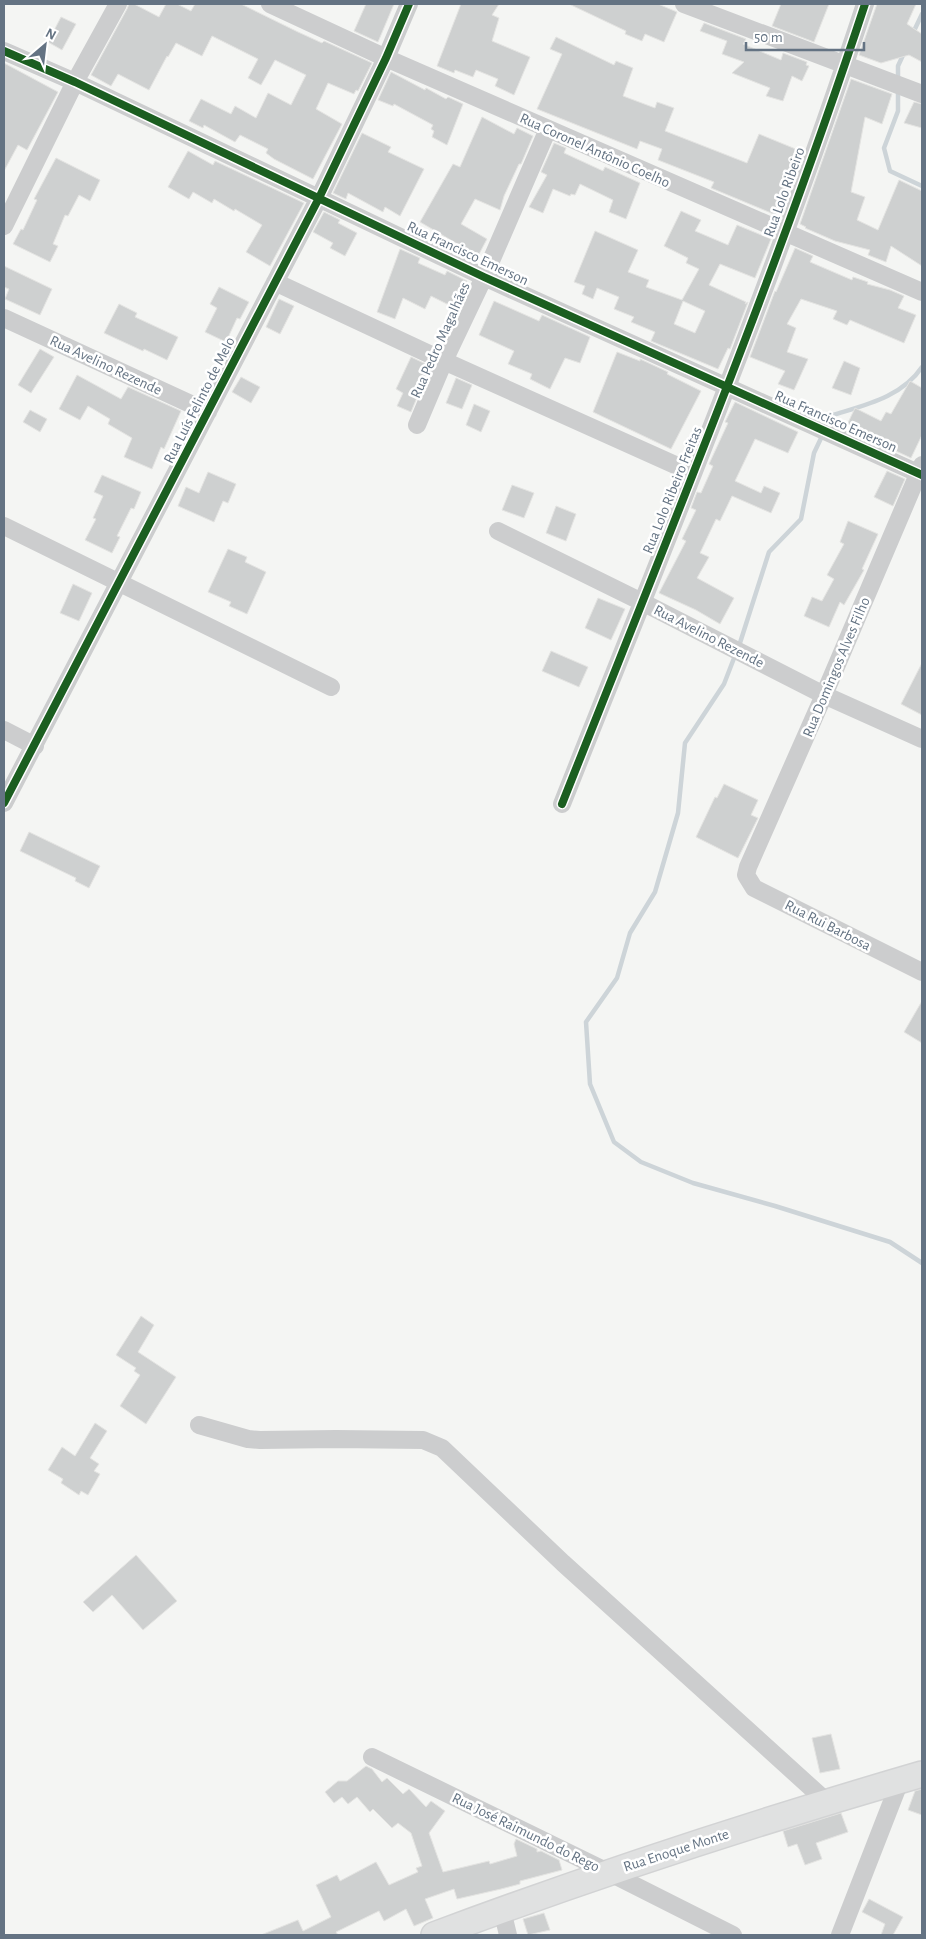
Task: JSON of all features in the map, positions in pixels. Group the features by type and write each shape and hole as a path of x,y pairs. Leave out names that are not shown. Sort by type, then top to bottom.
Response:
{"main road":[{"name":"Rua Enoque Monte","path":"434,1935 608,1872 828,1802 911,1778"}],"street":[{"path":"4,226 75,82 118,4"},
{"name":"Rua Coronel Antônio Coelho","path":"270,4 386,58 922,292"},
{"name":"Rua Luís Felinto de Melo","path":"4,803 319,198 386,58 408,4"},
{"path":"684,4 922,94"},
{"name":"Rua Lolo Ribeiro","path":"727,388 865,4"},
{"name":"Rua Francisco Emerson","path":"4,51 75,82 484,277 727,388 921,471"},
{"name":"Rua Pedro Magalhães","path":"417,425 548,129"},
{"path":"275,282 444,361 694,473"},
{"name":"Rua Avelino Rezende","path":"4,318 208,412"},
{"name":"Rua Lolo Ribeiro Freitas","path":"562,804 727,388"},
{"name":"Rua Domingos Alves Filho","path":"748,867 921,471"},
{"path":"4,526 331,687"},
{"name":"Rua Avelino Rezende","path":"498,531 824,695 922,738"},
{"path":"4,730 35,746"},
{"name":"Rua Rui Barbosa","path":"748,867 748,879 754,888 922,972"},
{"path":"199,1425 248,1439 423,1440 442,1448 563,1563 828,1802"},
{"name":"Rua José Raimundo do Rego","path":"372,1757 733,1935"},
{"path":"840,1935 911,1778"},
{"path":"502,1910 508,1935"}],"building":[{"path":"129,4 134,4 159,17 166,4 177,4 191,11 195,4 241,4 322,43 324,41 372,63 358,91 356,90 354,94 328,83 316,109 342,124 313,179 274,159 266,153 268,149 240,135 235,142 204,125 203,128 189,121 201,99 231,114 235,106 256,118 268,93 291,105 306,75 275,60 261,85 248,78 258,59 212,36 202,56 176,43 149,90 118,74 111,86 91,75"},
{"path":"366,4 394,4 378,42 354,31"},
{"path":"461,4 499,4 492,15 499,18 492,41 530,57 514,95 495,86 498,79 476,70 473,77 455,70 454,73 437,66"},
{"path":"569,4 658,4 677,12 664,42 645,34 642,41 625,34 626,31"},
{"path":"781,4 829,4 814,42 772,26"},
{"path":"877,4 916,4 907,24 922,34 922,62 909,55 881,63 859,55"},
{"path":"61,17 76,24 62,50 48,42"},
{"path":"704,23 746,39 743,44 781,60 783,53 807,62 806,65 809,66 802,81 792,76 783,101 766,96 770,88 732,73 744,62 722,54 727,41 700,31"},
{"path":"556,37 614,65 616,61 633,68 623,96 655,108 657,102 674,108 665,131 747,163 759,134 803,152 780,215 711,188 714,182 658,160 662,149 640,141 637,149 537,109 562,54 550,49"},
{"path":"4,63 58,92 27,150 18,145 4,171"},
{"path":"391,72 425,90 426,88 446,99 448,97 463,104 447,145 432,137 434,131 431,129 433,125 394,104 393,106 378,100"},
{"path":"851,79 892,94 882,124 865,117 851,192 865,197 857,220 878,230 899,180 922,191 922,266 891,246 886,262 868,255 870,250 835,241 800,224"},
{"path":"914,102 922,104 922,128 904,123"},
{"path":"482,117 514,134 517,128 533,136 504,196 500,210 475,199 461,224 487,239 478,256 420,222 453,164 460,167"},
{"path":"362,133 391,147 388,152 424,169 400,216 385,207 383,212 348,193 346,199 333,193"},
{"path":"554,143 566,148 564,153 603,171 605,167 640,183 626,219 609,212 613,200 580,184 575,195 571,194 570,196 553,189 543,213 529,207 547,175 541,172"},
{"path":"188,151 213,165 215,161 304,203 270,266 246,252 262,225 214,199 212,203 193,192 189,199 168,187"},
{"path":"56,158 100,180 90,201 79,195 68,216 65,215 53,244 58,246 50,262 13,244 21,229 23,230 37,200 34,199"},
{"path":"681,211 701,220 695,231 728,245 737,225 771,239 755,278 720,264 709,285 746,302 745,304 748,302 730,349 728,348 718,369 651,341 655,332 631,322 634,317 614,309 619,297 597,288 593,299 582,294 585,286 574,282 595,231 638,250 628,272 649,280 646,287 682,300 699,269 686,263 688,258 664,246","holes":["683,301 705,311 695,333 674,324"]},
{"path":"324,212 340,220 338,223 357,233 345,256 330,248 333,243 313,232"},
{"path":"795,248 813,256 810,262 852,280 853,277 868,282 867,284 904,296 898,308 916,315 904,343 850,320 847,325 833,319 837,311 801,299 787,324 796,328 787,352 808,359 794,390 778,384 785,371 750,357 775,291"},
{"path":"400,249 420,258 418,263 445,275 447,271 467,281 453,307 431,296 425,309 403,298 395,319 377,312"},
{"path":"4,266 52,289 40,315 5,299 9,289 4,287"},
{"path":"219,287 249,302 240,319 237,318 226,342 205,332 217,308 210,304"},
{"path":"279,299 294,306 280,334 266,327"},
{"path":"494,301 539,321 542,315 590,337 580,363 565,358 550,389 530,379 532,374 508,364 514,351 479,335"},
{"path":"119,304 137,313 135,317 178,337 167,360 104,333"},
{"path":"40,349 54,357 31,393 18,385"},
{"path":"617,352 640,361 640,359 668,372 667,374 701,391 671,449 593,412"},
{"path":"411,357 430,366 411,412 397,406 403,393 396,389"},
{"path":"844,361 860,368 851,395 832,388"},
{"path":"77,375 121,399 128,387 181,411 164,449 161,447 152,469 124,457 132,438 108,424 110,419 88,406 80,420 59,409"},
{"path":"241,377 260,387 251,403 232,392"},
{"path":"456,378 472,385 462,409 446,403"},
{"path":"910,381 922,388 922,435 911,458 896,451 897,449 846,427 855,408 881,421 886,412 891,414"},
{"path":"735,402 798,432 788,453 755,439 735,481 761,493 764,486 780,493 771,513 732,496 720,521 716,519 700,553 709,557 697,578 734,598 720,624 696,610 659,593 686,541 682,539 696,510 691,508 697,492 701,493 713,466 709,464 728,423 725,422"},
{"path":"474,404 490,411 481,432 466,425"},
{"path":"30,410 47,419 40,432 23,422"},
{"path":"887,471 905,479 893,506 874,497"},
{"path":"208,472 236,484 228,503 223,501 214,522 178,506 186,487 199,493"},
{"path":"102,475 141,492 134,509 131,508 117,536 120,537 112,553 85,540 96,519 93,518 103,496 94,492"},
{"path":"512,485 534,493 524,518 502,510"},
{"path":"556,506 576,514 566,541 546,533"},
{"path":"848,521 878,534 862,569 864,570 844,605 840,602 829,627 804,616 812,597 822,601 834,579 827,575 844,544 840,542"},
{"path":"228,549 247,557 245,562 266,572 247,614 229,606 231,602 208,592"},
{"path":"73,584 92,593 79,621 60,613"},
{"path":"598,598 625,609 611,640 585,628"},
{"path":"551,651 588,667 579,687 542,671"},
{"path":"922,663 922,715 901,704"},
{"path":"724,784 758,800 751,815 758,818 738,858 696,837 715,797 717,798"},
{"path":"29,832 100,866 89,888 75,881 76,878 20,851"},
{"path":"922,1001 922,1043 904,1032"},
{"path":"141,1316 154,1325 138,1352 176,1377 146,1424 120,1406 140,1375 134,1371 136,1368 116,1355"},
{"path":"95,1423 107,1431 90,1458 99,1464 94,1471 100,1474 88,1495 81,1491 79,1495 61,1483 63,1479 48,1470 62,1447 75,1456"},
{"path":"136,1555 177,1601 143,1630 112,1595 93,1612 83,1602"},
{"path":"831,1734 840,1769 820,1773 812,1738"},
{"path":"366,1766 372,1769 382,1782 387,1778 403,1794 409,1789 426,1807 431,1801 445,1811 429,1833 443,1872 489,1861 490,1864 517,1856 514,1844 516,1839 537,1849 537,1852 541,1851 559,1860 562,1870 520,1881 520,1884 457,1899 454,1889 425,1899 433,1918 414,1926 406,1909 384,1921 379,1911 336,1932 338,1935 261,1935 298,1920 303,1931 331,1917 316,1885 337,1875 340,1881 376,1862 389,1885 418,1872 416,1868 422,1866 411,1833 398,1823 392,1828 373,1809 370,1812 357,1797 348,1804 342,1797 334,1803 325,1792 338,1781 347,1781"},
{"path":"922,1789 922,1815 908,1810 915,1791"},
{"path":"841,1813 848,1832 816,1843 822,1859 805,1865 797,1844 788,1847 783,1831"},
{"path":"869,1899 903,1917 893,1935 881,1935 885,1924 862,1912"},
{"path":"544,1913 550,1930 528,1935 523,1919"}],"waterway":[{"path":"913,33 922,14"},
{"path":"898,79 898,66 904,53"},
{"path":"898,90 898,111 884,148 890,171 922,186"},
{"path":"826,427 833,415 893,393 904,386 922,367"},
{"path":"739,646 769,552 801,519 814,453 823,434"},
{"path":"736,653 724,684 685,743 678,813 655,892 630,933 617,978 586,1022 590,1084 614,1142 641,1162 693,1183 890,1242 922,1263"}],"cycle path":[{"path":"4,803 319,198 386,58 409,4"},
{"path":"562,804 681,506 758,306 831,105 865,4"},
{"path":"4,51 75,82 484,277 922,475"}]}
